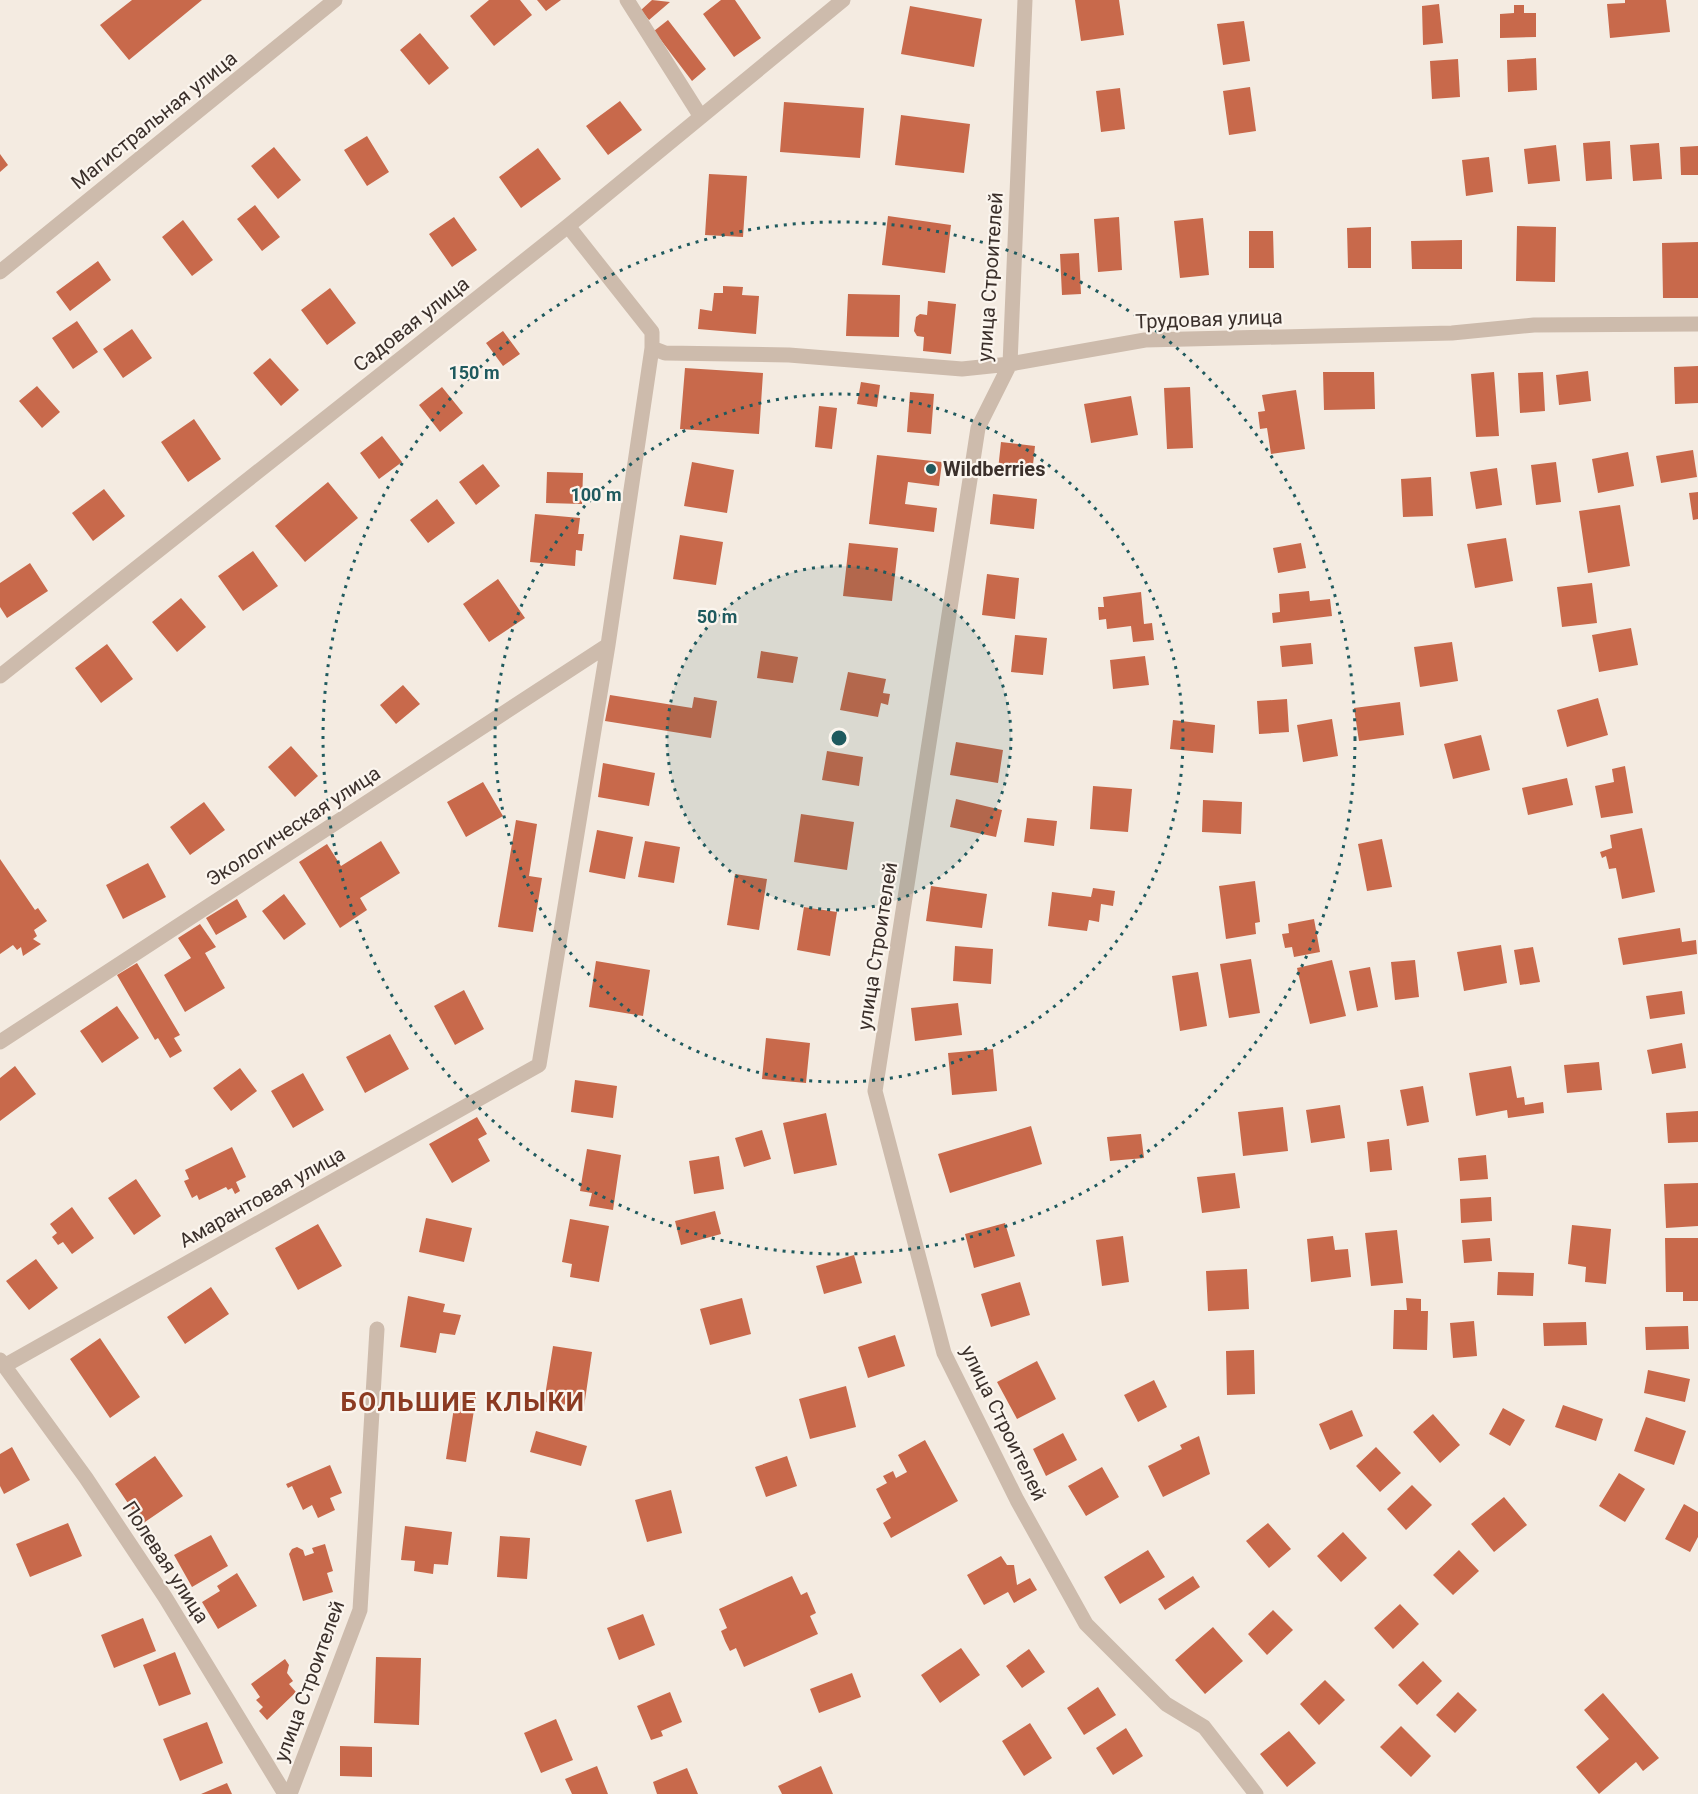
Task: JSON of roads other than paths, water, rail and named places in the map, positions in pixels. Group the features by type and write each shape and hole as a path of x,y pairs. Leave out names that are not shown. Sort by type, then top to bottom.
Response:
{"street":[{"name":"Магистральная улица","path":"0,272 335,0"},
{"path":"627,0 701,117"},
{"name":"Садовая улица","path":"0,676 568,226 843,0"},
{"name":"улица Строителей","path":"1025,0 1010,364 978,428 875,1091 944,1353 1017,1500 1086,1624 1166,1704 1204,1727 1257,1794"},
{"path":"568,226 652,332 652,348 608,645"},
{"name":"Трудовая улица","path":"652,348 665,353 789,355 962,369 1010,364 1144,340 1452,333 1534,325 1698,324"},
{"name":"Экологическая улица","path":"0,1042 608,645"},
{"name":"Амарантовая улица","path":"2,1363 539,1065 608,645"},
{"name":"улица Строителей","path":"288,1794 360,1610 376,1329"},
{"name":"Полевая улица","path":"2,1363 86,1478 165,1597 288,1794"}],"place":[{"name":"Wildberries","path":"931,469"}],"district":[{"name":"БОЛЬШИЕ КЛЫКИ","path":"463,1402"}]}
